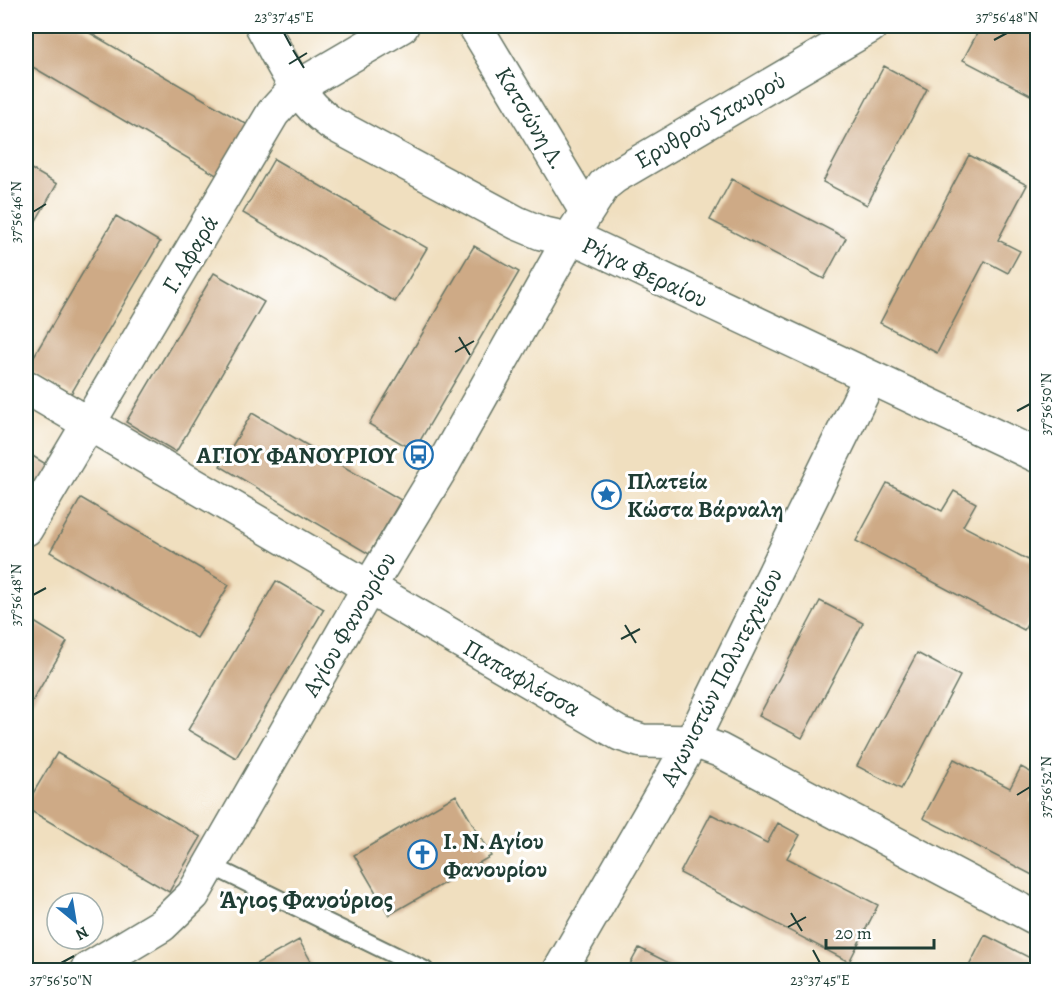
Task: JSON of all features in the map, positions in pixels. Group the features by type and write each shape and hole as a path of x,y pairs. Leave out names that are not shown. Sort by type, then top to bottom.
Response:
{"street":[{"name":"Ρήγα Φεραίου","path":"262,26 296,88 313,111 331,123 517,223 541,233 578,225 586,243 1038,456"},
{"name":"Γ. Αφαρά","path":"26,529 273,113 296,88 402,26"},
{"name":"Κατσώνη Λ.","path":"475,26 578,225"},
{"name":"Ερυθρού Σταυρού","path":"578,225 604,185 614,177 871,26"},
{"name":"Αγίου Φανουρίου","path":"87,970 162,925 193,895 368,589 440,470 578,225"},
{"name":"Αγωνιστών Πολυτεχνείου","path":"560,970 691,742 870,378"},
{"name":"Παπαφλέσσα","path":"26,387 368,589 620,734 642,741 697,742 719,750 1038,919"}],"lane":[{"path":"210,865 425,970"}],"building":[{"path":"26,26 78,26 253,128 223,179 26,63"},
{"path":"981,26 1038,26 1038,99 963,60"},
{"path":"884,66 927,89 867,205 823,182"},
{"path":"969,155 1027,185 998,240 1020,251 1008,273 985,261 937,353 880,323"},
{"path":"274,159 427,248 395,302 243,213"},
{"path":"26,166 57,184 26,238"},
{"path":"732,179 846,238 824,279 710,220"},
{"path":"116,216 160,242 71,394 27,368"},
{"path":"474,246 519,272 414,451 369,424"},
{"path":"214,273 264,302 176,452 126,422"},
{"path":"252,413 401,500 369,554 220,466"},
{"path":"26,452 54,469 26,516"},
{"path":"887,483 942,511 954,491 976,503 963,526 1038,565 1038,605 1024,630 856,541"},
{"path":"81,498 229,585 197,638 50,552"},
{"path":"276,581 324,609 236,758 188,730"},
{"path":"820,601 863,623 802,738 759,716"},
{"path":"26,617 67,642 26,712"},
{"path":"917,653 960,676 901,789 857,766"},
{"path":"57,753 201,837 169,892 26,808"},
{"path":"954,759 1010,788 1021,767 1038,776 1038,789 1030,802 1038,806 1038,878 923,818"},
{"name":"Ι. Ν. Αγίου Φανουρίου","path":"456,795 491,856 389,915 354,855"},
{"path":"711,814 767,843 778,823 800,835 787,858 878,905 849,962 680,873"},
{"path":"985,935 1038,962 1038,970 967,970"},
{"path":"299,940 316,970 245,970"},
{"path":"639,948 683,970 627,970"}],"place":[{"name":"ΑΓΙΟΥ ΦΑΝΟΥΡΙΟΥ","path":"418,455"},
{"name":"Πλατεία Κώστα Βάρναλη","path":"606,495"},
{"name":"Ι. Ν. Αγίου Φανουρίου","path":"422,855"}],"district":[{"name":"Άγιος Φανούριος","path":"306,899"}]}
